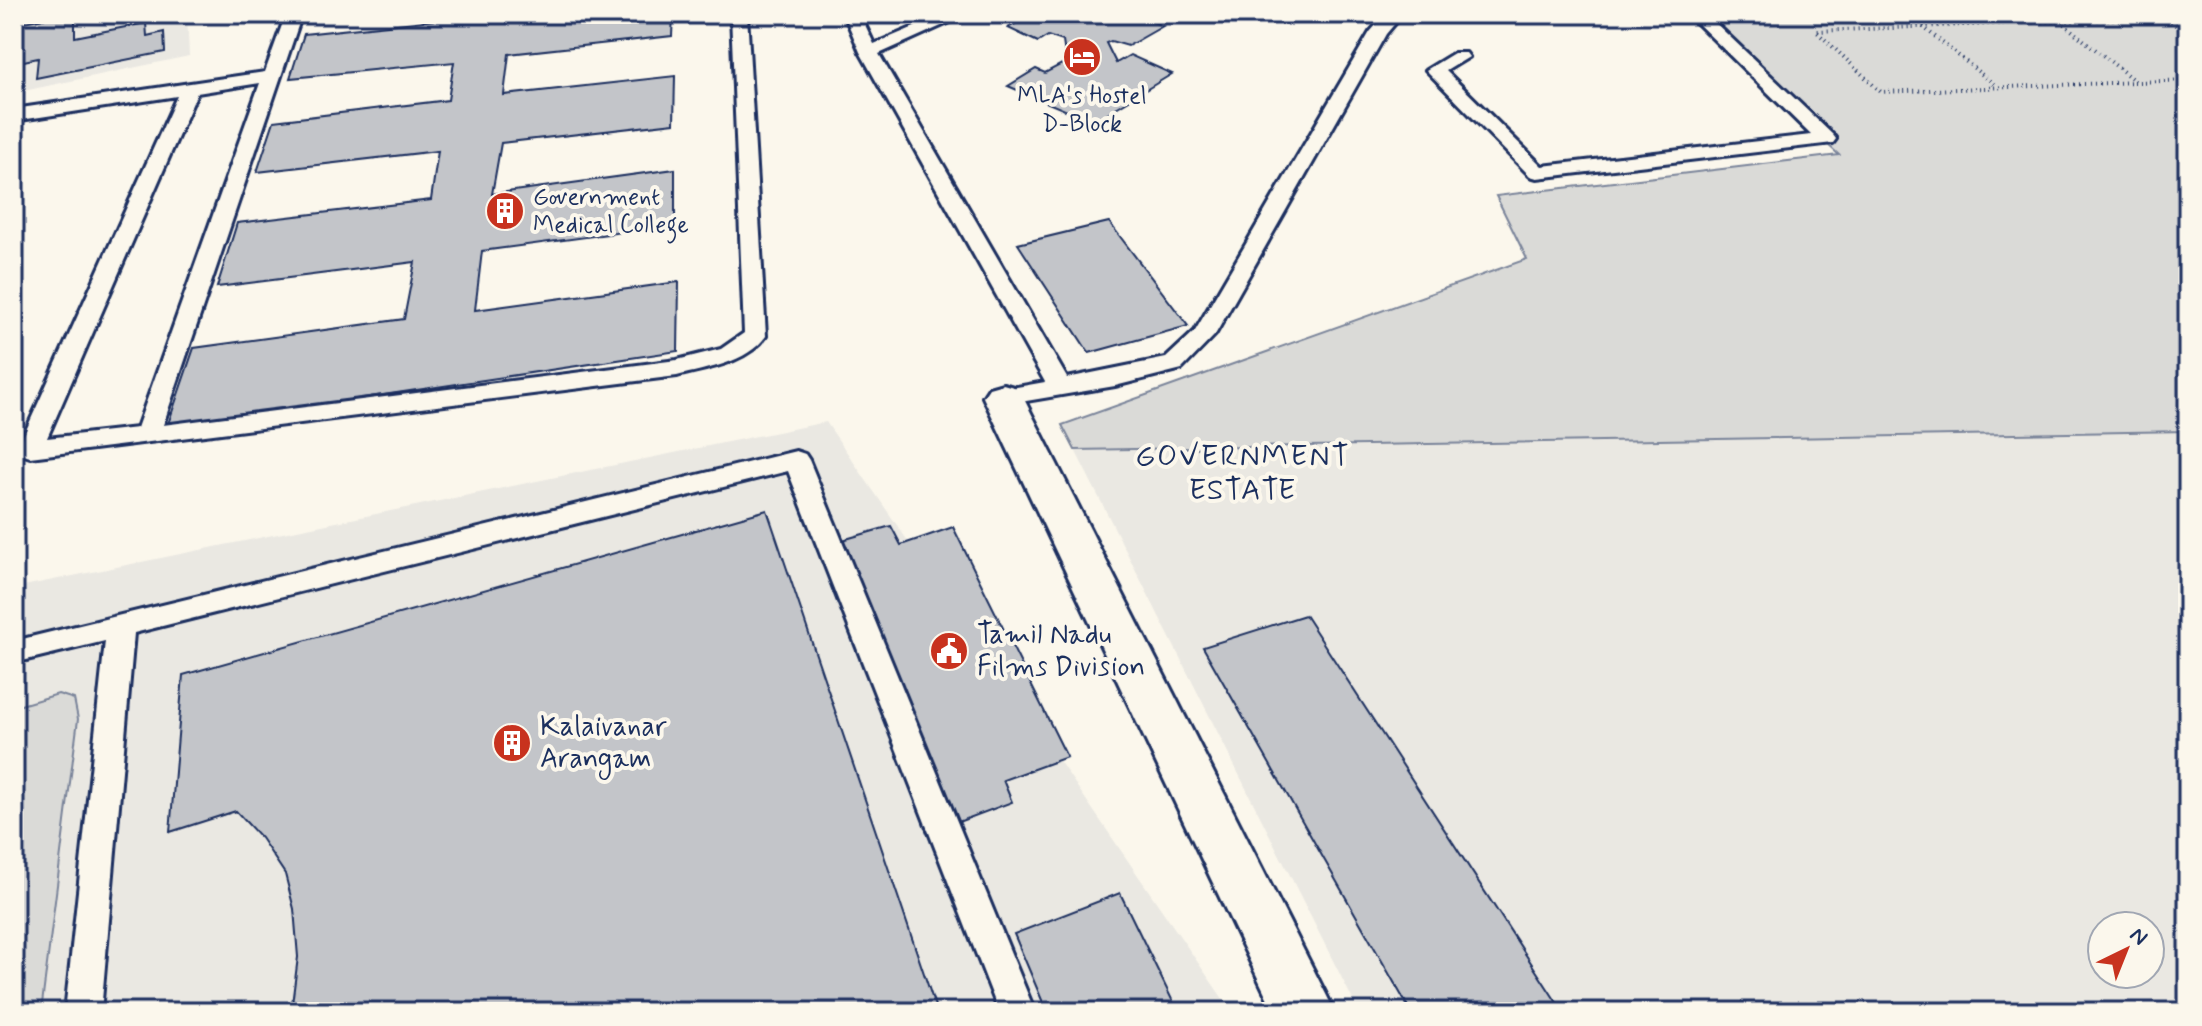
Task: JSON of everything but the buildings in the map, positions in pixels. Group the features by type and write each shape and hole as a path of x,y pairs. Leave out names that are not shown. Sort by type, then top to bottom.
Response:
{"street":[{"path":"1003,397 1305,1012"}],"lane":[{"path":"147,435 294,14"},
{"path":"189,90 30,448 677,368 729,354 755,336 739,14"},
{"path":"852,14 869,52 1060,387"},
{"path":"869,52 960,14"},
{"path":"1003,397 1115,378 1174,364 1204,335 1379,32 1395,14"},
{"path":"1460,57 1435,70 1537,172 1826,139 1696,14"},
{"path":"14,115 272,76"},
{"path":"14,652 796,460 1017,1012"},
{"path":"83,1012 121,626"}],"path":[{"path":"1978,14 1989,24"},
{"path":"2188,34 2164,17 1816,31 1881,92 2188,80"},
{"path":"2059,21 2136,82"},
{"path":"1922,26 1997,87"}],"shaded area":[{"path":"14,14 187,14 189,56 14,93"},
{"path":"1789,14 2188,14 2188,431 1075,450 1062,425 1527,259 1496,196 1839,155 1695,22"},
{"path":"826,422 1232,1012 14,1012 14,588"},
{"path":"2188,431 2188,1012 1359,1012 1075,450"},
{"path":"58,694 74,699 78,719 41,1012 14,1012 14,707"}],"place":[{"name":"MLA's Hostel D-Block","path":"1082,57"},
{"name":"Government Medical College","path":"505,211"},
{"name":"Tamil Nadu Films Division","path":"949,651"},
{"name":"Kalaivanar Arangam","path":"512,743"}],"district":[{"name":"GOVERNMENT ESTATE","path":"1243,473"}]}
